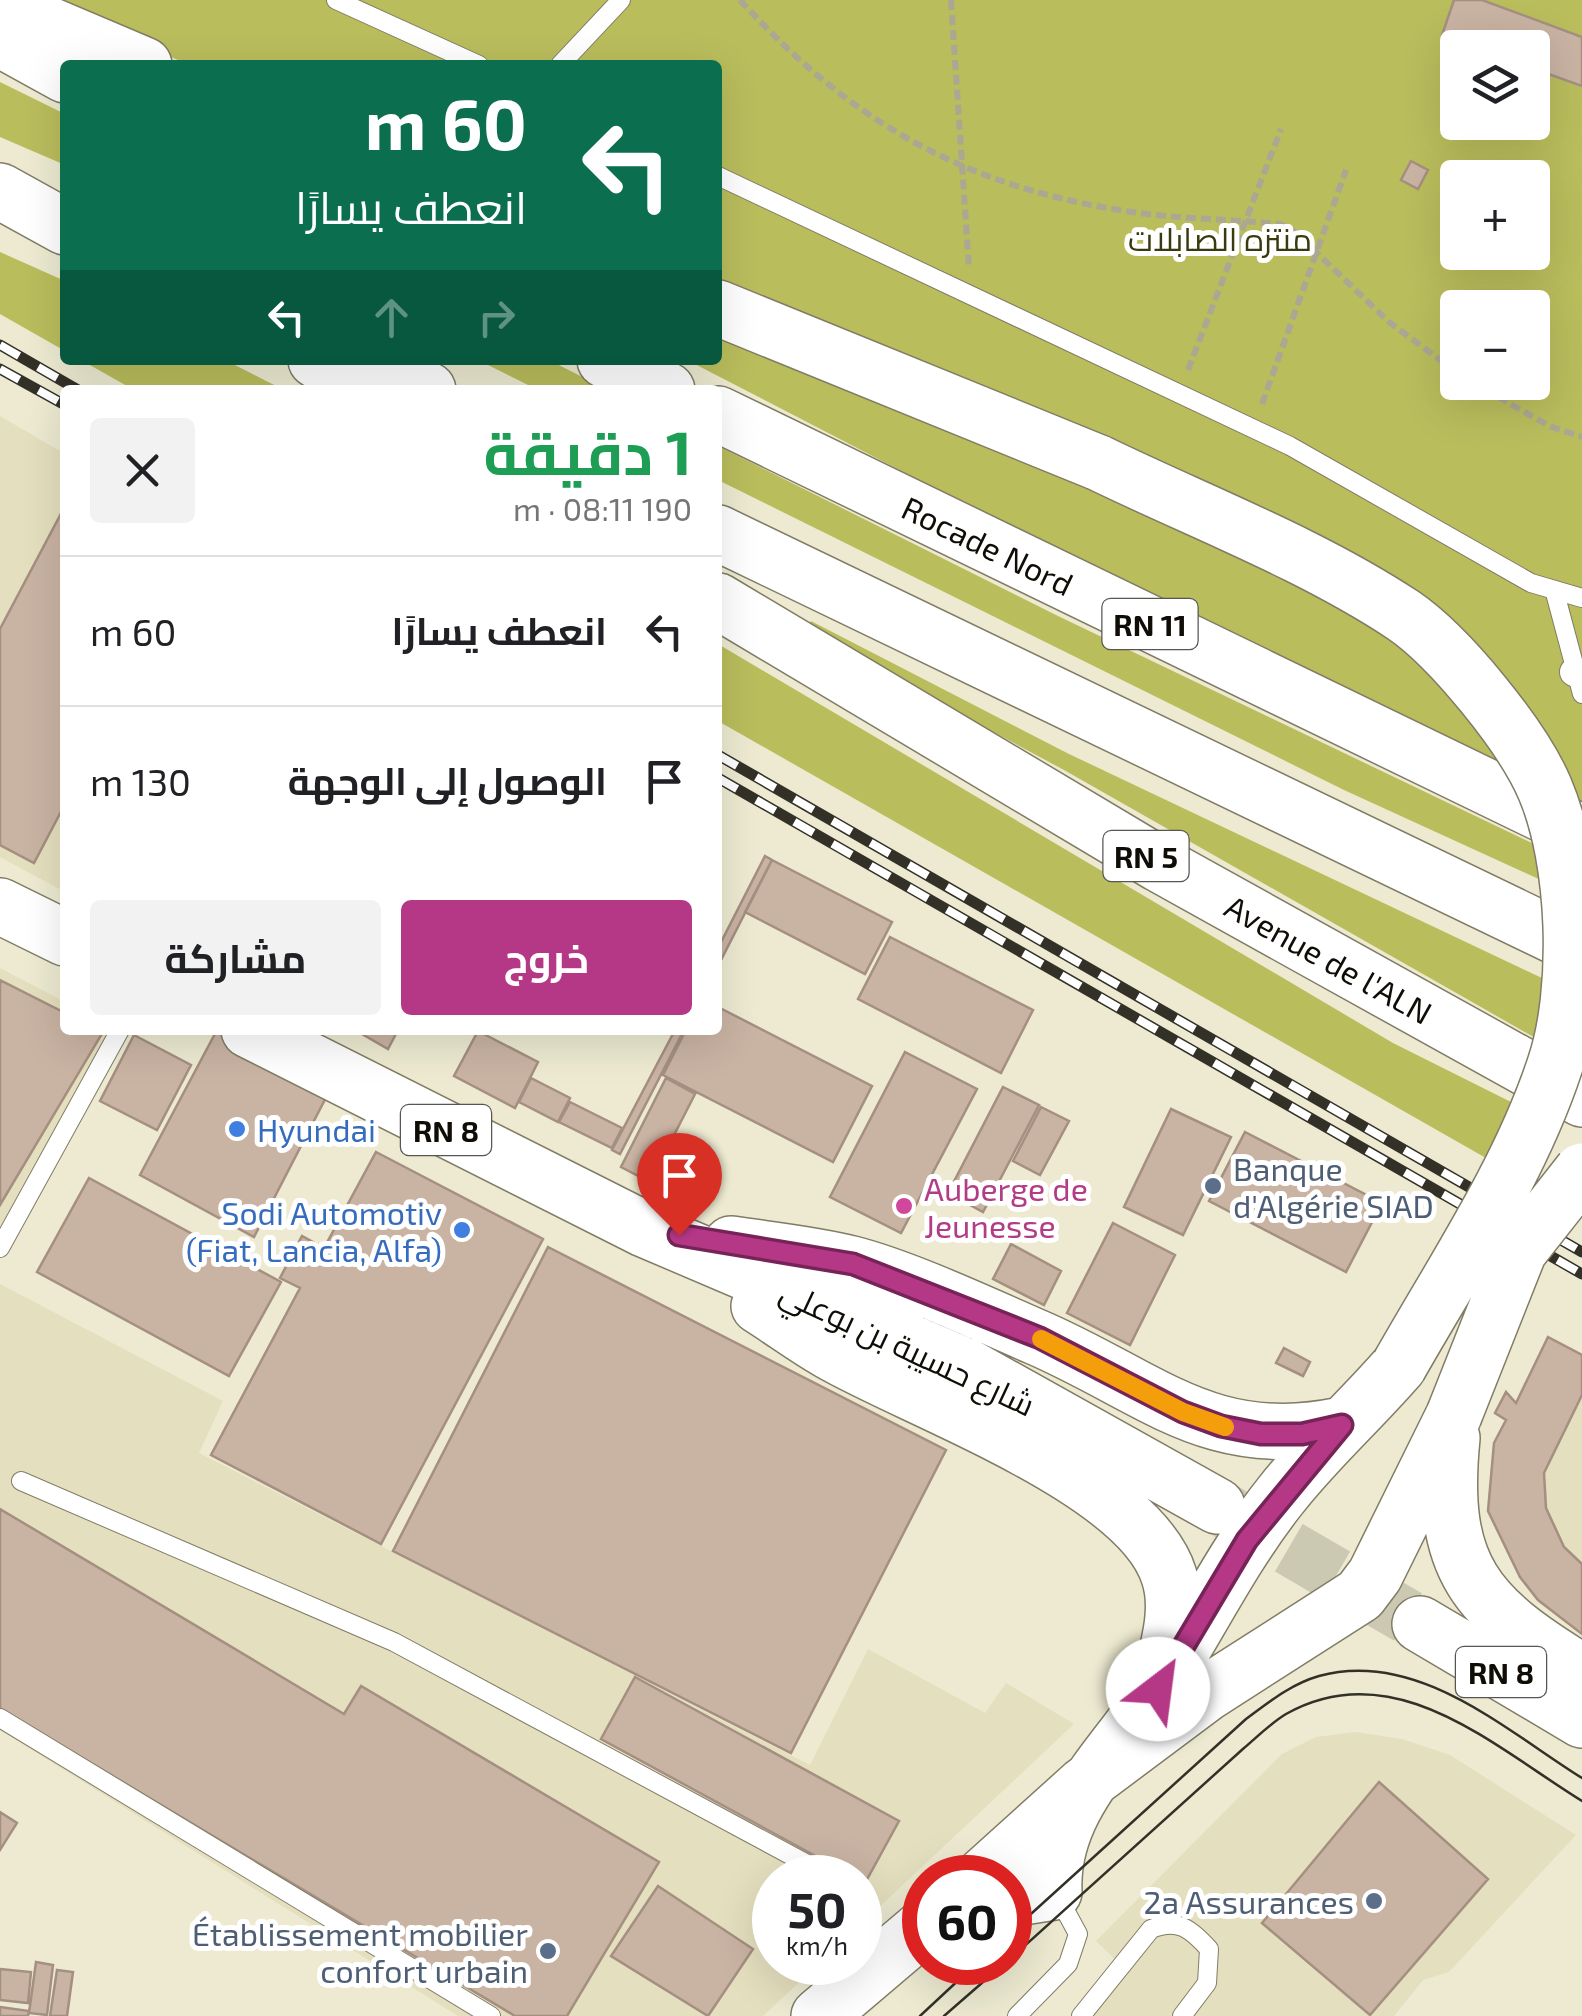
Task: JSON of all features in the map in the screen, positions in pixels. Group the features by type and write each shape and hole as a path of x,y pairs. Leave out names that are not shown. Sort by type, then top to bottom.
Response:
{"main road":[{"path":"0,4 132,60"},
{"path":"0,40 60,73"},
{"path":"0,191 60,225"},
{"path":"722,310 1099,462 1328,571 1406,617 1486,695 1545,789 1570,889 1568,991 1556,1063 1505,1179 1399,1366 1342,1425 1247,1540 1158,1689 1084,1786 1053,1865 1032,1896"},
{"path":"326,365 364,385"},
{"path":"376,365 418,385"},
{"path":"615,365 657,385"},
{"name":"Rocade Nord","path":"722,416 1582,833"},
{"path":"722,535 1582,949"},
{"name":"Avenue de l'ALN","path":"722,602 1176,873 1582,1098"},
{"path":"0,906 60,936"},
{"name":"RN 8","path":"258,1035 644,1229"},
{"path":"1007,1855 1084,1786 1206,1693 1360,1595 1376,1574 1454,1415 1519,1251 1582,1171"},
{"path":"644,1229 853,1264 1040,1338 1183,1412 1221,1426 1288,1434 1342,1425"},
{"path":"644,1229 828,1352 1046,1462 1127,1513 1157,1547 1170,1579 1174,1617 1158,1689"},
{"name":"شارع حسيبة بن بوعلي","path":"644,1229 968,1367 1217,1506"},
{"path":"1454,1415 1448,1498 1456,1550 1469,1577 1486,1602 1526,1638 1582,1672"},
{"name":"RN 8","path":"1420,1624 1582,1720"},
{"path":"819,2016 900,1935"}],"lane":[{"path":"336,0 468,60"},
{"path":"565,60 621,0"},
{"path":"722,178 1290,446 1555,593 1582,598"},
{"path":"1555,593 1580,681"},
{"path":"0,1248 117,1035"},
{"path":"21,1481 394,1642 790,1855"},
{"path":"0,1718 491,2016"},
{"path":"1018,2016 1068,1964 1078,1934 1032,1896"},
{"path":"1081,2016 1151,1929 1168,1922 1190,1928 1210,1949 1207,1982 1182,2016"}],"path":[{"path":"740,0 836,94 889,131 962,166 1074,202 1122,211 1280,224 1388,322 1440,360"},
{"path":"951,0 971,296"},
{"path":"1186,374 1281,129"},
{"path":"1260,412 1346,170"},
{"path":"1504,400 1549,426 1582,437"}],"shaded area":[{"path":"0,416 60,451 60,889 0,857"},
{"path":"0,968 60,999 60,1035 111,1035 0,1237"},
{"path":"0,1284 223,1401 199,1453 810,1765 868,1649 985,1713 1006,1683 1074,1724 935,1855 902,1855 902,1886 882,1904 882,1855 752,1855 752,1985 796,1985 763,2016 458,2016 0,1730"},
{"path":"1548,1337 1582,1355 1582,1634 1538,1600 1520,1577 1488,1511 1494,1443 1506,1420 1495,1413 1506,1392 1516,1402"},
{"path":"1356,1732 1402,1739 1450,1755 1576,1835 1449,1972 1423,1980 1394,2016 1073,2016 1124,1968 1096,1941 1282,1754 1316,1737"}],"green space":[{"name":"منتزه الصابلات","path":"43,0 1582,0 1582,803 915,478 697,365 722,365 722,60 178,60"},
{"path":"0,82 60,112 60,163 0,137"},
{"path":"0,252 60,279 60,348 0,314"},
{"path":"90,365 235,365 274,385 125,385"},
{"path":"488,365 559,365 598,385 528,385"},
{"path":"722,448 1058,616 1534,844 1543,881 1344,790 722,482"},
{"path":"811,621 1069,754 1561,987 1553,1048 1064,770 806,631"},
{"path":"722,646 1393,1043 1525,1109 1500,1166 722,723"}],"building":[{"path":"1454,0 1482,0 1582,37 1582,86 1550,74 1550,30 1444,30"},
{"path":"1411,161 1428,170 1418,189 1401,180"},
{"path":"60,515 60,814 34,863 0,845 0,629"},
{"path":"765,856 772,860 722,958 722,940"},
{"path":"772,860 892,922 865,974 745,912"},
{"path":"890,937 1033,1010 1001,1073 858,999"},
{"path":"0,980 60,1010 60,1035 101,1035 0,1205"},
{"path":"722,1009 872,1086 833,1162 663,1075 683,1035 722,1035"},
{"path":"134,1035 191,1065 157,1130 100,1101"},
{"name":"Hyundai","path":"214,1035 243,1035 334,1082 254,1237 140,1175"},
{"path":"364,1035 395,1035 388,1049"},
{"path":"476,1035 486,1035 538,1062 515,1108 454,1076"},
{"path":"672,1035 681,1035 620,1154 612,1150"},
{"path":"905,1052 977,1089 901,1233 830,1197"},
{"path":"531,1078 570,1098 558,1122 519,1102"},
{"path":"666,1078 695,1094 650,1182 621,1167"},
{"path":"1003,1087 1039,1105 983,1212 948,1193"},
{"path":"570,1102 622,1128 612,1148 559,1122"},
{"path":"1041,1107 1069,1121 1040,1175 1013,1161"},
{"path":"1171,1109 1231,1137 1183,1235 1124,1207"},
{"path":"1245,1132 1382,1203 1346,1272 1209,1201"},
{"path":"376,1152 543,1239 381,1544 211,1455 300,1288 280,1278 302,1236 324,1248"},
{"path":"89,1178 281,1282 229,1376 37,1272"},
{"path":"1113,1223 1175,1255 1130,1345 1067,1313"},
{"path":"1011,1244 1061,1271 1044,1305 993,1279"},
{"path":"548,1247 946,1450 791,1753 393,1551"},
{"path":"1548,1337 1582,1355 1582,1395 1544,1473 1546,1508 1564,1547 1582,1564 1582,1634 1538,1600 1520,1577 1488,1511 1494,1443 1506,1420 1495,1413 1506,1392 1516,1403"},
{"path":"1284,1348 1310,1362 1303,1376 1276,1363"},
{"path":"0,1509 344,1714 361,1686 659,1862 567,2016 515,2016 0,1709"},
{"path":"635,1677 899,1821 880,1855 814,1855 601,1739"},
{"name":"2a Assurances","path":"1379,1782 1488,1879 1370,2015 1262,1923"},
{"path":"0,1812 17,1823 0,1850"},
{"path":"658,1886 752,1948 708,2016 611,1956"},
{"path":"36,1962 53,1965 47,2015 29,2013"},
{"path":"0,1969 31,1972 28,2003 0,2000"},
{"path":"57,1970 73,1972 67,2016 50,2016"},
{"path":"0,2007 29,2011 28,2016 0,2016"}],"tunnel":[{"path":"1217,1506 1420,1624"}],"tram line":[{"path":"1032,1913 1246,1719 1290,1689 1319,1676 1355,1671 1391,1674 1425,1684 1491,1718 1582,1778"},
{"path":"1032,1939 1270,1726 1286,1714 1326,1698 1365,1694 1404,1700 1441,1714 1478,1733 1582,1801"},
{"path":"920,2016 953,1985"},
{"path":"944,2016 980,1985"}],"railway":[{"path":"0,345 69,385"},
{"path":"0,369 60,402"},
{"path":"722,757 1582,1252"},
{"path":"722,780 1582,1274"}],"slow traffic":[{"path":"1041,1339 1183,1412 1225,1427"}],"place":[{"name":"Hyundai","path":"237,1129"},
{"name":"Banque d'Algérie SIAD","path":"1213,1186"},
{"name":"Auberge de Jeunesse","path":"904,1206"},
{"name":"Sodi Automotiv (Fiat, Lancia, Alfa)","path":"462,1230"},
{"name":"2a Assurances","path":"1374,1901"},
{"name":"Établissement mobilier confort urbain","path":"548,1951"}],"route":[{"path":"679,1235 853,1264 1040,1338 1183,1412 1221,1426 1261,1434 1302,1434 1342,1425 1247,1540 1158,1689"}]}
